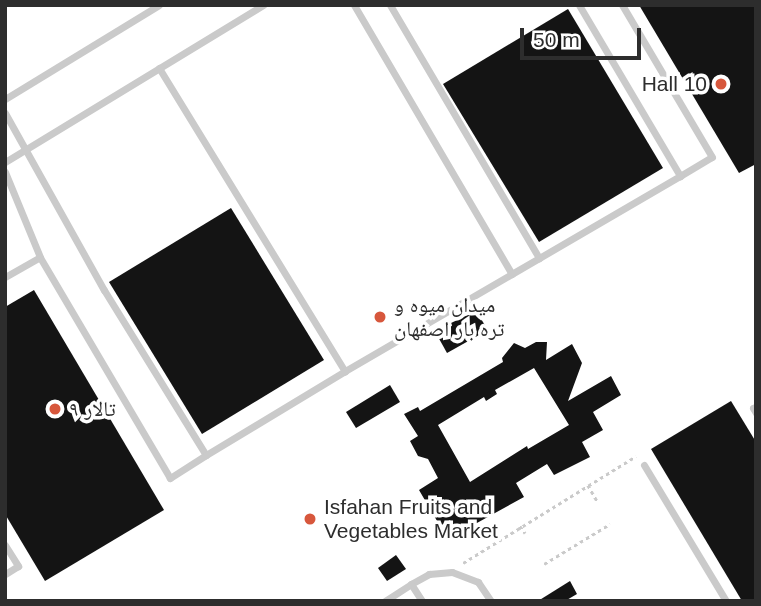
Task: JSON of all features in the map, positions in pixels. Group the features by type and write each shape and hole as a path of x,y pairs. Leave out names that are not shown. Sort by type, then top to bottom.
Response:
{"lane":[{"path":"5,99 159,5"},
{"path":"354,5 512,274"},
{"path":"390,5 539,258"},
{"path":"579,5 680,176"},
{"path":"5,172 40,257 170,478 345,371 712,157 622,5"},
{"path":"5,162 260,6"},
{"path":"159,68 345,371"},
{"path":"5,113 104,290 206,456"},
{"path":"5,277 40,257"},
{"path":"756,407 753,408 756,413"},
{"path":"644,465 726,601"},
{"path":"5,545 18,566 5,574"},
{"path":"385,601 429,573 452,572 478,582 491,601"},
{"path":"411,584 422,601"}],"path":[{"path":"452,572 471,556 638,454 644,465"},
{"path":"588,485 598,502"},
{"path":"544,564 610,524"},
{"path":"520,526 525,533"}],"building":[{"name":"Hall 10","path":"639,5 756,5 756,164 739,173"},
{"path":"568,9 663,168 539,242 443,84"},
{"path":"231,208 324,360 202,434 109,282"},
{"name":"تالار ۹","path":"34,290 164,510 45,581 5,514 5,307"},
{"path":"476,311 488,330 447,353 437,335 449,324"},
{"path":"536,342 547,342 546,360 572,344 582,363 568,401 611,376 621,395 593,412 603,430 582,442 590,457 554,475 547,464 516,483 524,497 457,534 450,520 440,526 419,490 438,478 428,459 418,456 410,441 418,436 404,414 418,407 420,411 503,362 502,358 514,343 525,348","holes":["534,368 569,425 528,449 527,446 470,482 438,425 484,397 486,401 497,394 495,390"]},
{"path":"390,385 400,402 356,428 346,412"},
{"path":"731,401 756,442 756,601 742,601 651,449"},
{"path":"396,555 406,569 387,581 378,568"},
{"path":"570,581 577,594 565,601 538,601"}],"place":[{"name":"Hall 10","path":"721,84"},
{"name":"میدان میوه و تره بار اصفهان","path":"380,317"},
{"name":"تالار ۹","path":"55,409"},
{"name":"Isfahan Fruits and Vegetables Market","path":"310,519"}]}
